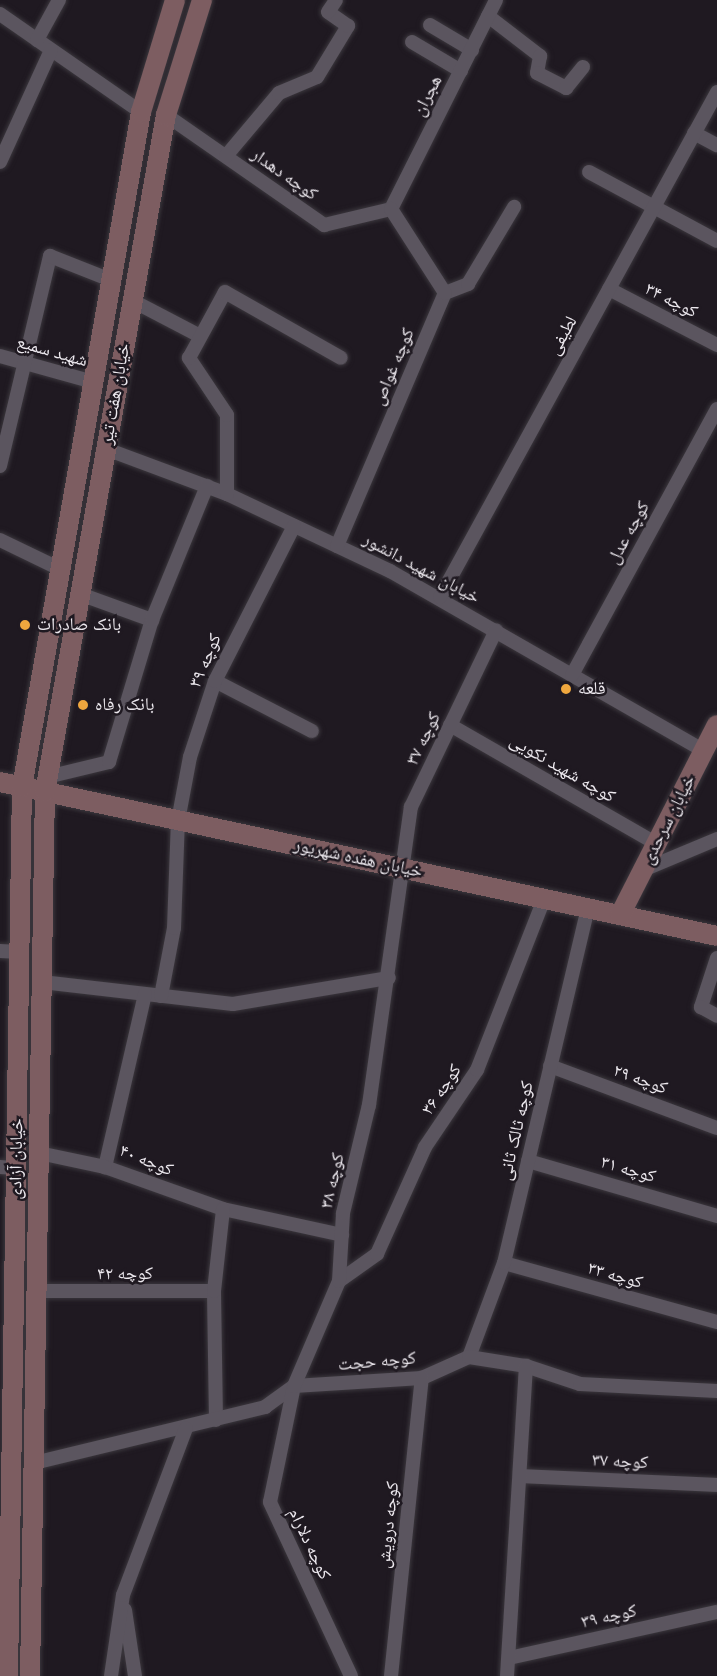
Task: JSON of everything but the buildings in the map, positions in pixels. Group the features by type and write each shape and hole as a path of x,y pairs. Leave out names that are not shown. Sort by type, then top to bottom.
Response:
{"street":[{"path":"37,40 59,0"},
{"name":"خیابان هفت تیر","path":"22,787 141,112 175,0"},
{"name":"خیابان هفت تیر","path":"46,784 166,115 202,0"},
{"path":"226,156 279,93 317,77 348,26 328,12 336,0"},
{"name":"هجران","path":"391,209 496,0"},
{"path":"0,14 141,112"},
{"path":"488,16 540,56 537,73 566,88 583,67"},
{"path":"430,25 471,50"},
{"path":"412,42 461,71"},
{"path":"0,162 51,50"},
{"name":"لطیفی","path":"440,597 717,92"},
{"name":"کوچه دهدار","path":"166,115 324,225 391,209"},
{"path":"694,133 717,145"},
{"path":"589,172 717,241"},
{"path":"391,209 445,293 468,284 514,207"},
{"path":"0,466 21,362 50,256 111,280"},
{"name":"کوچه ۳۴","path":"609,289 717,345"},
{"path":"227,494 227,415 189,358 198,335 225,292 341,358"},
{"name":"کوچه غواص","path":"337,546 445,293"},
{"path":"133,301 198,335"},
{"name":"شهید سمیع","path":"0,356 93,382"},
{"name":"کوچه عدل","path":"572,675 717,409"},
{"path":"83,442 106,449"},
{"name":"خیابان شهید دانشور","path":"106,449 227,494 440,597 704,751"},
{"path":"46,784 109,762 152,620 207,486"},
{"name":"کوچه ۳۹","path":"178,821 190,757 215,681 294,526"},
{"path":"0,540 60,569"},
{"path":"80,594 152,620"},
{"name":"کوچه ۳۷","path":"404,869 411,807 496,630"},
{"path":"215,681 312,731"},
{"path":"35,716 58,720"},
{"name":"کوچه شهید نکویی","path":"450,725 657,844"},
{"name":"خیابان سرحدی","path":"620,915 717,725"},
{"name":"خیابان هفده شهریور","path":"0,782 22,787 46,784 178,821 717,936"},
{"name":"خیابان آزادی","path":"30,1676 46,784"},
{"name":"خیابان آزادی","path":"8,1676 8,1492 12,1449 7,1294 16,1208 8,1168 10,952 21,853 22,787"},
{"path":"161,996 174,928 178,821"},
{"path":"643,870 717,839"},
{"path":"21,853 44,853"},
{"name":"کوچه ۳۸","path":"294,1386 339,1281 342,1235 389,978 404,869"},
{"name":"کوچه ۳۶","path":"339,1281 377,1254 425,1147 477,1070 544,899"},
{"name":"کوچه ثالک ثانی","path":"469,1358 504,1263 588,908"},
{"path":"717,958 701,1007 717,1016"},
{"path":"42,982 161,996 258,1004 389,978"},
{"name":"کوچه ۴۰","path":"145,994 105,1167 223,1209 342,1235"},
{"name":"کوچه ۲۹","path":"550,1066 717,1128"},
{"path":"39,1153 105,1167"},
{"name":"کوچه ۳۱","path":"528,1161 717,1216"},
{"path":"16,1208 38,1208"},
{"path":"216,1420 214,1291 223,1209"},
{"name":"کوچه ۳۳","path":"504,1263 717,1322"},
{"name":"کوچه ۴۲","path":"37,1291 214,1291"},
{"path":"469,1358 525,1366 580,1384 717,1391"},
{"name":"کوچه حجت","path":"294,1386 422,1378 469,1358"},
{"path":"507,1676 521,1476 525,1366"},
{"name":"کوچه درویش","path":"391,1676 422,1378"},
{"path":"12,1449 25,1456 34,1456 186,1428 265,1407 294,1386"},
{"name":"کوچه دلارام","path":"294,1386 270,1502 351,1676"},
{"path":"111,1676 123,1595 186,1428"},
{"name":"کوچه ۳۷","path":"521,1476 717,1485"},
{"path":"8,1492 25,1485 33,1489"},
{"path":"123,1595 135,1676"},
{"name":"کوچه ۳۹","path":"508,1658 717,1612"}],"place":[{"name":"بانک صادرات","path":"25,625"},
{"name":"قلعه","path":"566,689"},
{"name":"بانک رفاه","path":"83,705"}]}
